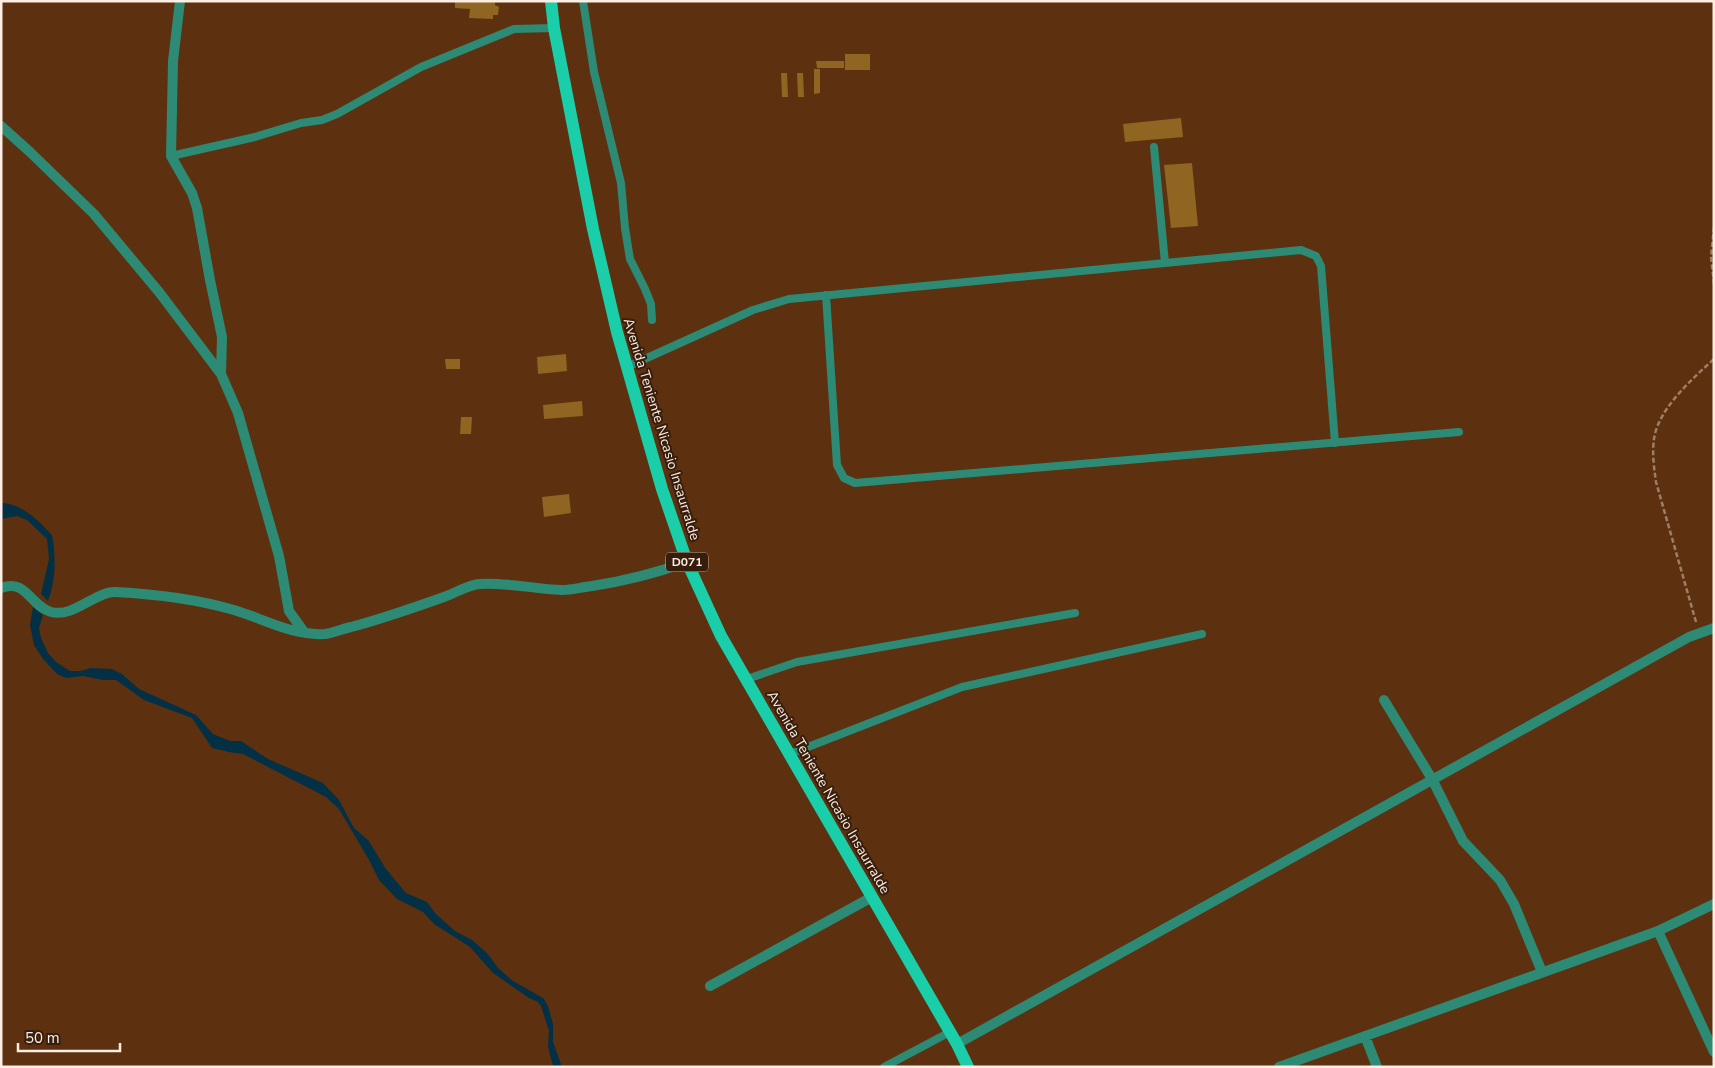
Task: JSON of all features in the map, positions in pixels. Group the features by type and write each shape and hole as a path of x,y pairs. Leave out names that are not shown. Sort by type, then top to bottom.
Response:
{"main road":[{"name":"Avenida Teniente Nicasio Insaurralde","path":"551,1 554,28 593,229 617,332 662,488 687,562 721,636 968,1067"}],"street":[{"path":"180,1 173,61 171,156 192,193 197,208 222,337 222,374"},
{"path":"1,126 94,214 159,292 222,374 238,413 279,556 288,611 304,632"},
{"path":"4,585 18,586 41,606 53,613 64,613 111,592 136,593 212,605 235,610 275,625 304,632 326,634 368,623 478,584 519,585 563,590 624,581 656,573 687,562"},
{"path":"953,1038 1432,780 1689,637 1714,628"},
{"path":"1384,700 1432,780 1462,841 1500,880 1505,888 1514,904 1542,972"},
{"path":"710,986 872,897"},
{"path":"1279,1067 1658,931 1714,904"},
{"path":"1658,931 1714,1052"},
{"path":"1365,1036 1377,1067"}],"lane":[{"path":"583,1 594,72 621,183 624,228 630,259 651,304 652,320"},
{"path":"171,156 255,137 301,123 322,120 337,114 421,67 514,29 554,28"},
{"path":"1154,147 1165,263"},
{"path":"627,367 753,310 789,299 1301,250 1316,256 1321,266 1334,443"},
{"path":"826,295 837,465 844,478 855,482 1459,432"},
{"path":"746,679 797,662 1075,612"},
{"path":"790,754 962,687 1202,634"},
{"path":"884,1067 953,1038"}],"path":[{"path":"1714,227 1710,257 1714,284"},
{"path":"1700,633 1656,482 1654,438 1659,422 1686,384 1714,359"}],"water":[{"path":"1,503 22,509 52,535 54,552 53,585 48,601 41,594 49,559 47,539 27,520 17,516 1,519"},
{"path":"33,607 43,615 39,628 41,638 48,653 56,662 70,671 81,671 90,668 112,669 122,674 139,689 196,715 213,734 230,741 241,741 268,759 323,783 339,800 354,828 368,840 386,869 406,893 427,902 436,914 455,931 472,940 488,954 498,968 513,981 543,998 548,1006 553,1024 553,1042 562,1067 553,1066 548,1047 549,1031 538,1002 529,998 493,973 470,947 434,924 423,912 397,899 379,880 339,809 326,797 243,754 212,748 192,718 144,700 116,680 103,680 83,676 66,678 57,674 43,659 34,645 30,625"}],"building":[{"path":"455,1 495,1 495,5 499,7 498,15 493,15 493,19 469,18 470,9 455,8"},
{"path":"845,54 870,54 870,70 845,70"},
{"path":"816,61 844,61 844,68 817,68"},
{"path":"814,69 820,69 820,93 814,94"},
{"path":"781,73 787,73 788,97 782,97"},
{"path":"797,73 803,73 804,97 798,97"},
{"path":"1181,118 1183,137 1125,142 1123,124"},
{"path":"1192,163 1198,226 1171,228 1164,165"},
{"path":"566,354 567,371 538,374 537,357"},
{"path":"445,359 460,359 460,369 446,369"},
{"path":"582,401 583,416 544,419 543,405"},
{"path":"461,417 472,417 471,434 460,434"},
{"path":"569,494 571,513 544,517 542,497"}]}
